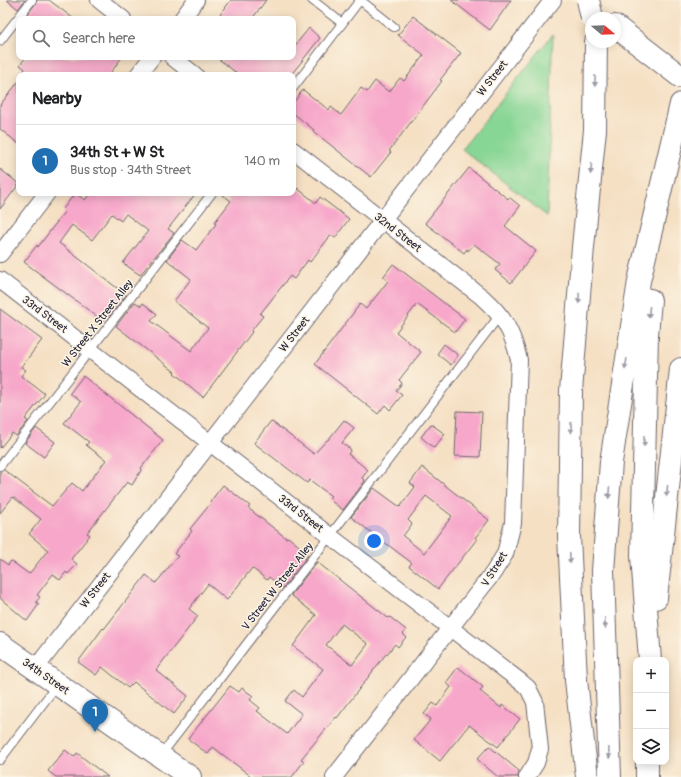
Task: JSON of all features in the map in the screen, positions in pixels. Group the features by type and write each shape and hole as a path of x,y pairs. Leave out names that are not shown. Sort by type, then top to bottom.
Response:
{"main road":[{"path":"583,0 598,12"},
{"path":"588,0 591,12"},
{"path":"621,31 681,77"},
{"path":"587,777 576,680 569,536 572,391 582,247 595,130 596,48"},
{"path":"610,777 603,570 611,462 639,281 681,104"},
{"path":"650,657 642,556 647,335 664,175"},
{"path":"650,657 681,369"},
{"name":"34th Street","path":"0,644 190,777"},
{"path":"647,765 647,777"}],"street":[{"path":"99,0 119,16"},
{"path":"184,16 196,0"},
{"name":"W Street","path":"35,669 553,0"},
{"path":"140,72 150,60"},
{"path":"176,60 191,72"},
{"name":"32nd Street","path":"296,152 482,297 500,315"},
{"path":"0,254 45,196"},
{"name":"33rd Street","path":"0,280 528,688 535,702 540,749 536,763 527,777"},
{"name":"V Street","path":"334,777 493,573 499,564 508,543 513,523 519,360 515,343 509,329 500,315"}],"lane":[{"path":"20,16 32,0"},
{"path":"312,0 342,23"},
{"path":"296,84 360,0 394,27"},
{"path":"0,41 16,20"},
{"name":"W Street X Street Alley","path":"0,466 210,196"},
{"name":"V Street W Street Alley","path":"160,756 500,315"},
{"path":"0,760 58,684"}],"green space":[{"path":"553,34 547,216 462,149"}],"building":[{"path":"7,0 25,0 18,9"},
{"path":"37,0 49,0 70,16 28,16 27,15"},
{"path":"231,0 266,0 254,16 219,16"},
{"path":"451,0 511,0 490,30"},
{"path":"413,16 461,53 440,80 442,81 389,151 391,152 371,177 313,131 314,130 296,115 296,99 303,90 329,110 331,107 341,115 361,88 367,92 375,81 389,92 400,78 404,81 424,55 398,35"},
{"path":"309,28 320,38 293,72 235,72 220,60 296,60 296,44"},
{"path":"24,60 120,60 111,72 23,72 25,69 20,65"},
{"path":"16,85 16,142 0,129 0,105"},
{"path":"469,168 508,199 509,197 520,206 505,226 536,251 511,283 495,270 500,264 474,244 464,253 425,223"},
{"path":"0,169 16,182 16,188 0,209"},
{"path":"297,188 316,203 320,197 349,219 335,238 331,235 310,262 308,260 294,279 290,276 260,314 263,316 203,397 174,373 175,372 116,326 135,302 141,306 143,303 157,314 151,321 191,351 208,328 174,301 191,279 167,260 182,240 196,250 231,201 224,196 296,196"},
{"path":"73,196 79,196 85,200 88,196 194,196 168,229 174,233 140,275 123,263 148,231 126,214 121,221 112,214 92,240 72,225 59,243 126,295 107,319 105,318 103,321 24,262 37,245 38,247 65,211 63,209"},
{"path":"393,264 465,319 455,332 417,304 396,332 421,352 399,380 402,383 396,391 402,395 390,410 385,405 378,414 315,364 360,304 366,309 388,281 383,277"},
{"path":"0,309 42,340 21,367 26,370 21,376 45,394 25,419 28,421 16,436 12,433 0,448"},
{"path":"444,344 458,355 451,365 437,354"},
{"path":"83,376 163,440 141,468 142,469 132,485 127,482 87,533 90,535 71,559 77,564 68,574 66,572 60,580 53,574 37,595 40,597 36,602 39,604 27,621 0,598 0,559 8,565 11,561 29,574 48,550 29,534 41,519 13,497 0,513 0,471 4,470 52,506 72,483 82,491 106,460 86,445 89,442 64,423 81,402 70,393"},
{"path":"457,411 482,412 480,457 455,456"},
{"path":"344,420 354,428 342,443 351,450 348,454 368,470 362,478 365,481 343,510 331,501 332,500 329,498 331,496 310,480 307,483 254,443 271,421 314,454 328,440"},
{"path":"431,424 445,434 434,448 421,437"},
{"path":"36,428 55,442 44,457 25,443"},
{"path":"422,467 489,520 475,538 477,539 438,589 409,566 412,563 351,517 374,488 400,507 415,487 410,483","holes":["426,496 452,516 424,553 403,536 412,524 408,520"]},
{"path":"223,485 250,506 248,508 286,538 288,537 308,555 283,588 269,577 267,580 252,568 227,600 208,584 189,609 198,616 156,670 188,696 174,714 134,682 128,688 102,667 96,675 78,662 103,628 104,629 146,575 156,583 178,556 174,554 192,531 190,529 211,503 210,502"},
{"path":"317,562 388,618 390,617 406,630 403,634 406,637 398,647 395,644 386,654 337,718 336,717 301,759 304,761 292,777 252,777 213,747 208,754 188,739 230,686 239,692 242,688 253,696 250,700 260,708 257,711 287,734 302,714 285,701 294,690 302,697 323,669 293,646 316,615 291,595","holes":["342,624 368,644 352,665 326,645"]},
{"path":"458,667 483,687 480,691 501,708 502,705 520,719 498,747 469,725 440,761 414,740 431,719 424,714 433,703 437,706 451,687 446,683"},
{"path":"489,746 519,771 518,777 498,777 477,759"},
{"path":"65,750 74,757 77,753 108,777 56,777 48,771"}],"place":[{"name":"34th St + W St","path":"95,732"}]}
